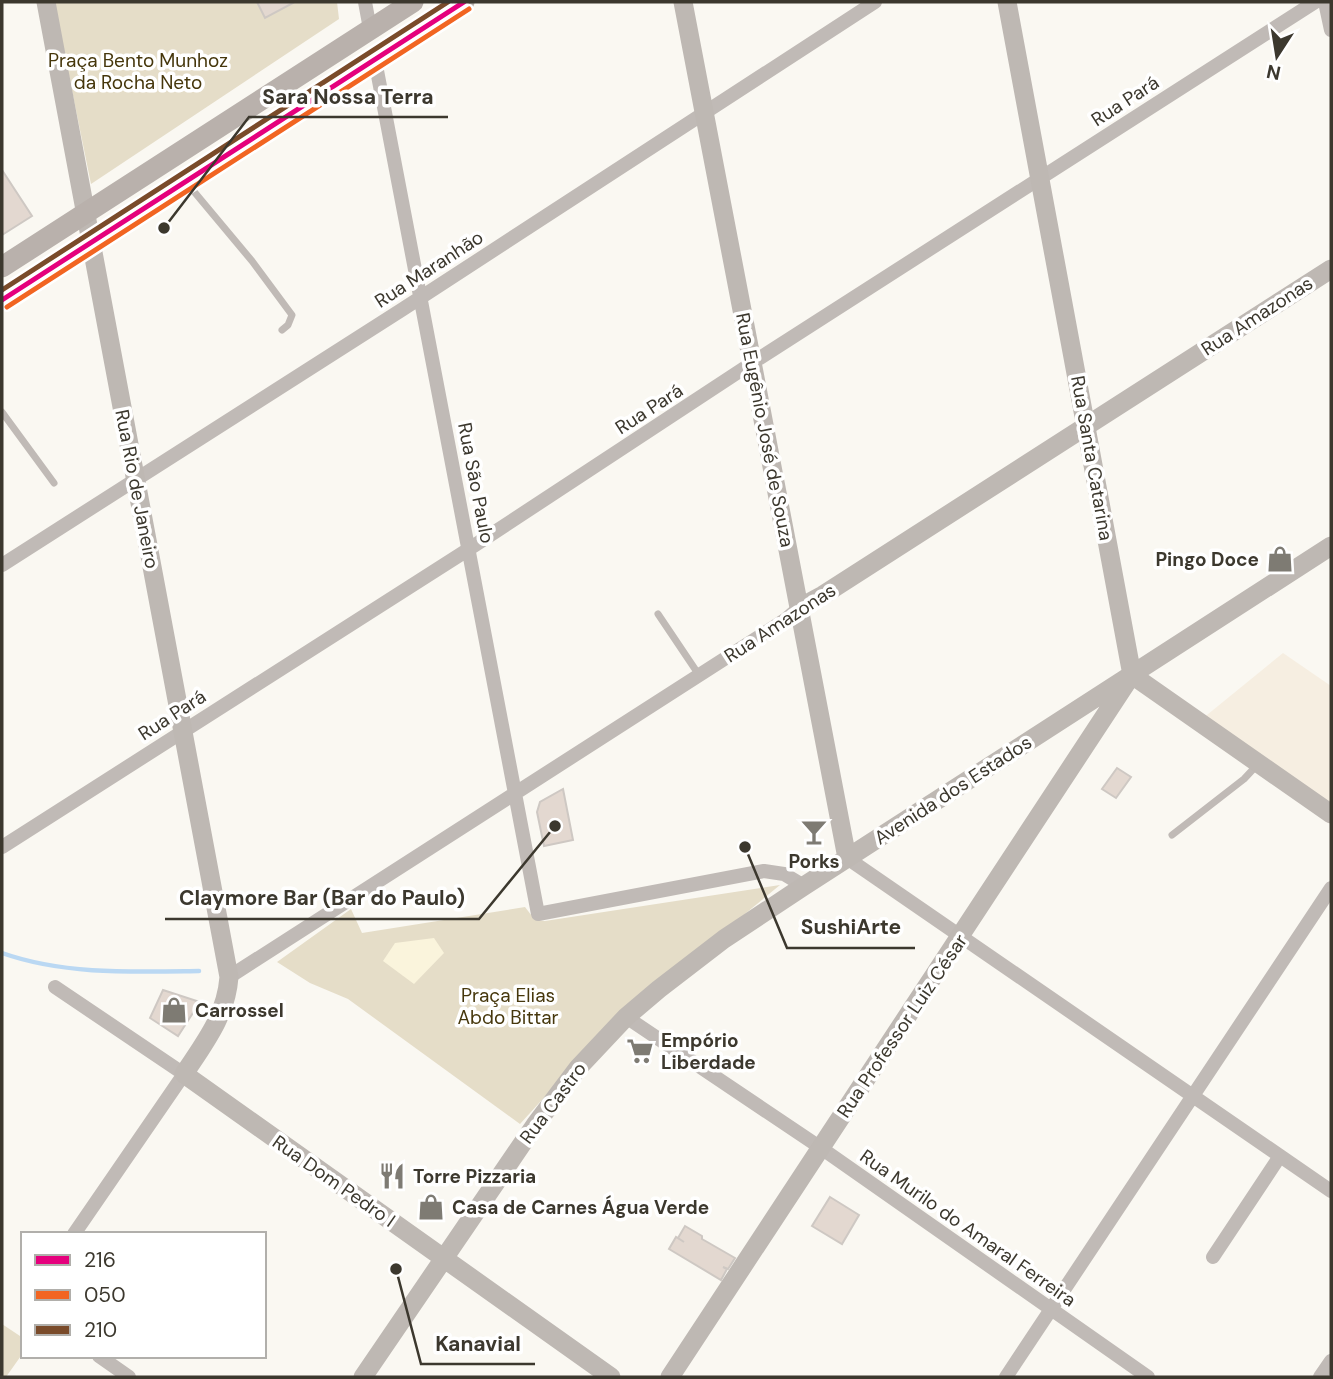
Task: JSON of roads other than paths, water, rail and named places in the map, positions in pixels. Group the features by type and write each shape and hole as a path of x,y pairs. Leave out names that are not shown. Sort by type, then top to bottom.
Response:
{"main road":[{"path":"2,267 413,2"},
{"path":"2,300 464,2"}],"street":[{"name":"Rua Rio de Janeiro","path":"46,2 229,977"},
{"path":"365,2 370,29"},
{"name":"Rua Eugênio José de Souza","path":"683,2 847,858"},
{"name":"Rua Maranhão","path":"2,565 875,2"},
{"name":"Rua Santa Catarina","path":"1007,2 1132,675"},
{"name":"Rua Pará","path":"2,847 469,549 752,363 1315,2"},
{"path":"1325,2 1331,30"},
{"name":"Rua São Paulo","path":"375,60 538,914 764,871 784,874 804,886"},
{"name":"Rua Amazonas","path":"229,977 799,608 823,596 1331,269"},
{"name":"Avenida dos Estados","path":"804,886 1331,546"},
{"path":"1132,675 1331,814"},
{"name":"Rua Professor Luiz César","path":"670,1377 1132,675"},
{"path":"847,858 1331,1191"},
{"name":"Rua Castro","path":"363,1377 556,1096 601,1043 626,1017 689,965 804,886"},
{"path":"1006,1377 1331,888"},
{"path":"75,1232 222,1015 228,996 229,977"},
{"name":"Rua Dom Pedro I","path":"55,987 184,1074 611,1377"},
{"name":"Rua Murilo do Amaral Ferreira","path":"626,1017 821,1148 1148,1377"},
{"path":"1213,1257 1280,1156"},
{"path":"102,1358 129,1377"},
{"path":"1320,1377 1331,1361"}],"lane":[{"path":"186,182 252,261 292,315 288,325 282,330"},
{"path":"2,412 54,483"},
{"path":"658,614 699,675"},
{"path":"1172,835 1244,779 1258,763"}],"waterway":[{"path":"2,953 74,969 124,972 199,971"}],"place":[{"name":"Sara Nossa Terra","path":"164,228"},
{"name":"Pingo Doce","path":"1280,559"},
{"name":"Claymore Bar (Bar do Paulo)","path":"555,826"},
{"name":"Porks","path":"814,832"},
{"name":"SushiArte","path":"745,847"},
{"name":"Carrossel","path":"174,1010"},
{"name":"Empório Liberdade","path":"640,1051"},
{"name":"Torre Pizzaria","path":"392,1176"},
{"name":"Casa de Carnes Água Verde","path":"431,1207"},
{"name":"Kanavial","path":"396,1269"}],"park label":[{"name":"Praça Bento Munhoz da Rocha Neto","path":"138,71"},
{"name":"Praça Elias Abdo Bittar","path":"508,1006"}]}
